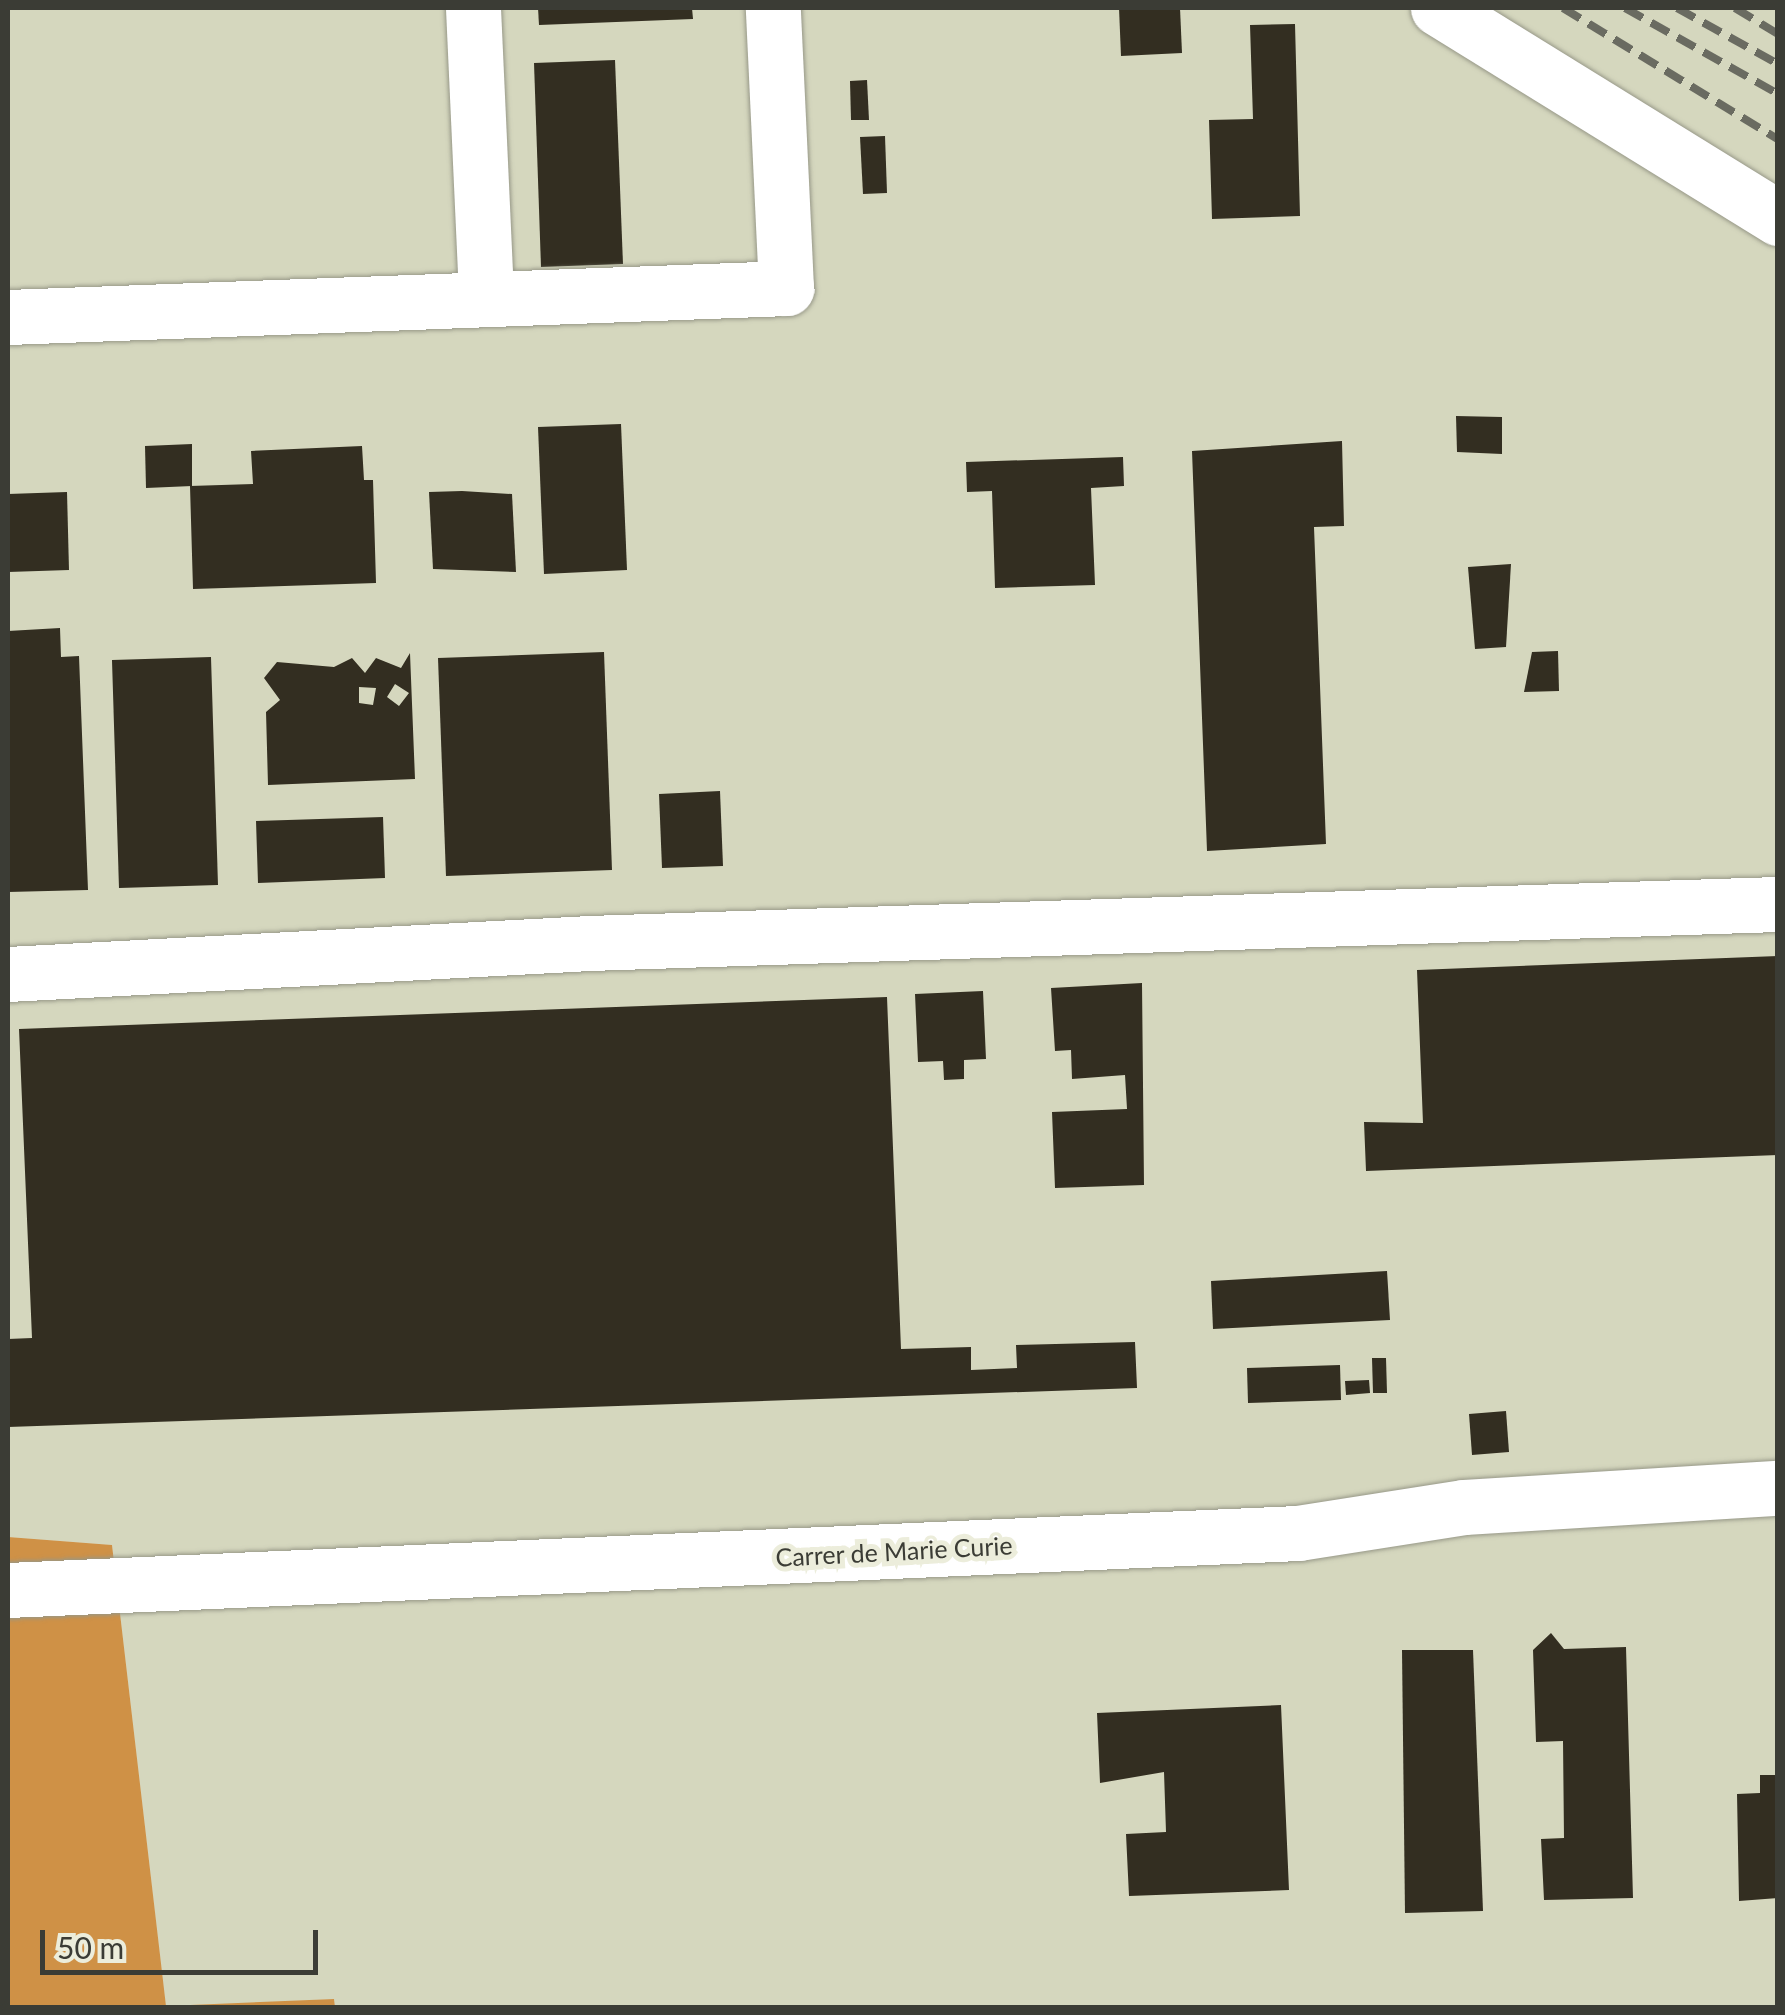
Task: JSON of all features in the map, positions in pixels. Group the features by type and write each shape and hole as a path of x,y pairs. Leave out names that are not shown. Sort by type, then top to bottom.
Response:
{"street":[{"path":"473,8 486,292"},
{"path":"8,317 486,292 786,288 772,8"},
{"path":"1438,8 1778,218"},
{"path":"8,974 589,942 1778,904"},
{"name":"Carrer de Marie Curie","path":"8,1590 1298,1533 1464,1507 1778,1488"}],"shaded area":[{"path":"8,8 1777,8 1777,2007 335,2008 334,1999 166,2007 112,1545 8,1537"},
{"path":"8,1537 112,1545 166,2006 334,1999 335,2007 8,2007"}],"building":[{"path":"538,8 692,8 693,19 539,25"},
{"path":"1119,8 1180,8 1182,53 1121,56"},
{"path":"1295,24 1300,216 1212,219 1209,120 1253,119 1250,25"},
{"path":"615,60 623,264 541,267 534,63"},
{"path":"867,80 869,120 851,120 850,81"},
{"path":"885,136 887,193 863,194 860,137"},
{"path":"1456,416 1502,417 1502,454 1457,452"},
{"path":"621,424 627,570 544,574 538,427"},
{"path":"1342,441 1344,526 1314,527 1326,844 1207,851 1192,451"},
{"path":"192,444 192,486 146,488 145,446"},
{"path":"362,446 364,480 373,480 376,583 193,589 190,486 253,484 251,451"},
{"path":"1123,457 1124,486 1091,488 1095,585 995,588 992,491 967,492 966,462"},
{"path":"67,492 69,570 8,572 8,494"},
{"path":"429,492 512,494 516,572 433,569"},
{"path":"1511,564 1506,647 1475,649 1468,567"},
{"path":"60,628 61,657 79,656 88,890 8,892 8,631"},
{"path":"1558,651 1559,691 1524,692 1532,652"},
{"path":"604,652 612,870 446,876 438,658"},
{"path":"410,653 415,779 268,785 266,712 280,700 264,678 277,662 334,667 352,658 365,673 376,658 401,668","holes":["395,684 409,693 399,706 387,697","359,687 376,688 373,705 359,703"]},
{"path":"211,657 218,885 119,888 112,660"},
{"path":"720,791 723,866 662,868 659,794"},
{"path":"383,817 385,878 258,883 256,821"},
{"path":"1778,956 1778,1155 1366,1171 1364,1122 1423,1123 1417,970"},
{"path":"1142,983 1144,1185 1055,1188 1052,1112 1127,1109 1125,1075 1072,1079 1071,1050 1055,1051 1051,988"},
{"path":"983,991 986,1059 964,1060 964,1079 944,1080 943,1061 918,1062 915,994"},
{"path":"887,997 901,1349 971,1347 971,1370 1017,1368 1016,1345 1135,1342 1137,1388 8,1427 8,1339 32,1338 19,1029"},
{"path":"1387,1271 1390,1320 1213,1329 1211,1281"},
{"path":"1372,1358 1386,1358 1387,1393 1373,1393"},
{"path":"1340,1365 1341,1400 1248,1403 1247,1368"},
{"path":"1369,1380 1370,1393 1346,1395 1345,1381"},
{"path":"1506,1411 1509,1452 1472,1455 1469,1414"},
{"path":"1551,1633 1564,1649 1626,1647 1633,1898 1544,1900 1541,1839 1564,1838 1563,1741 1536,1742 1533,1650"},
{"path":"1402,1650 1473,1650 1483,1911 1405,1913"},
{"path":"1281,1705 1289,1890 1129,1896 1126,1834 1166,1832 1164,1772 1100,1783 1097,1713"},
{"path":"1760,1775 1778,1775 1778,1898 1739,1901 1737,1794 1760,1793"}],"railway":[{"path":"1563,8 1778,139"},
{"path":"1625,8 1778,94"},
{"path":"1677,8 1778,64"},
{"path":"1735,8 1778,34"}]}
